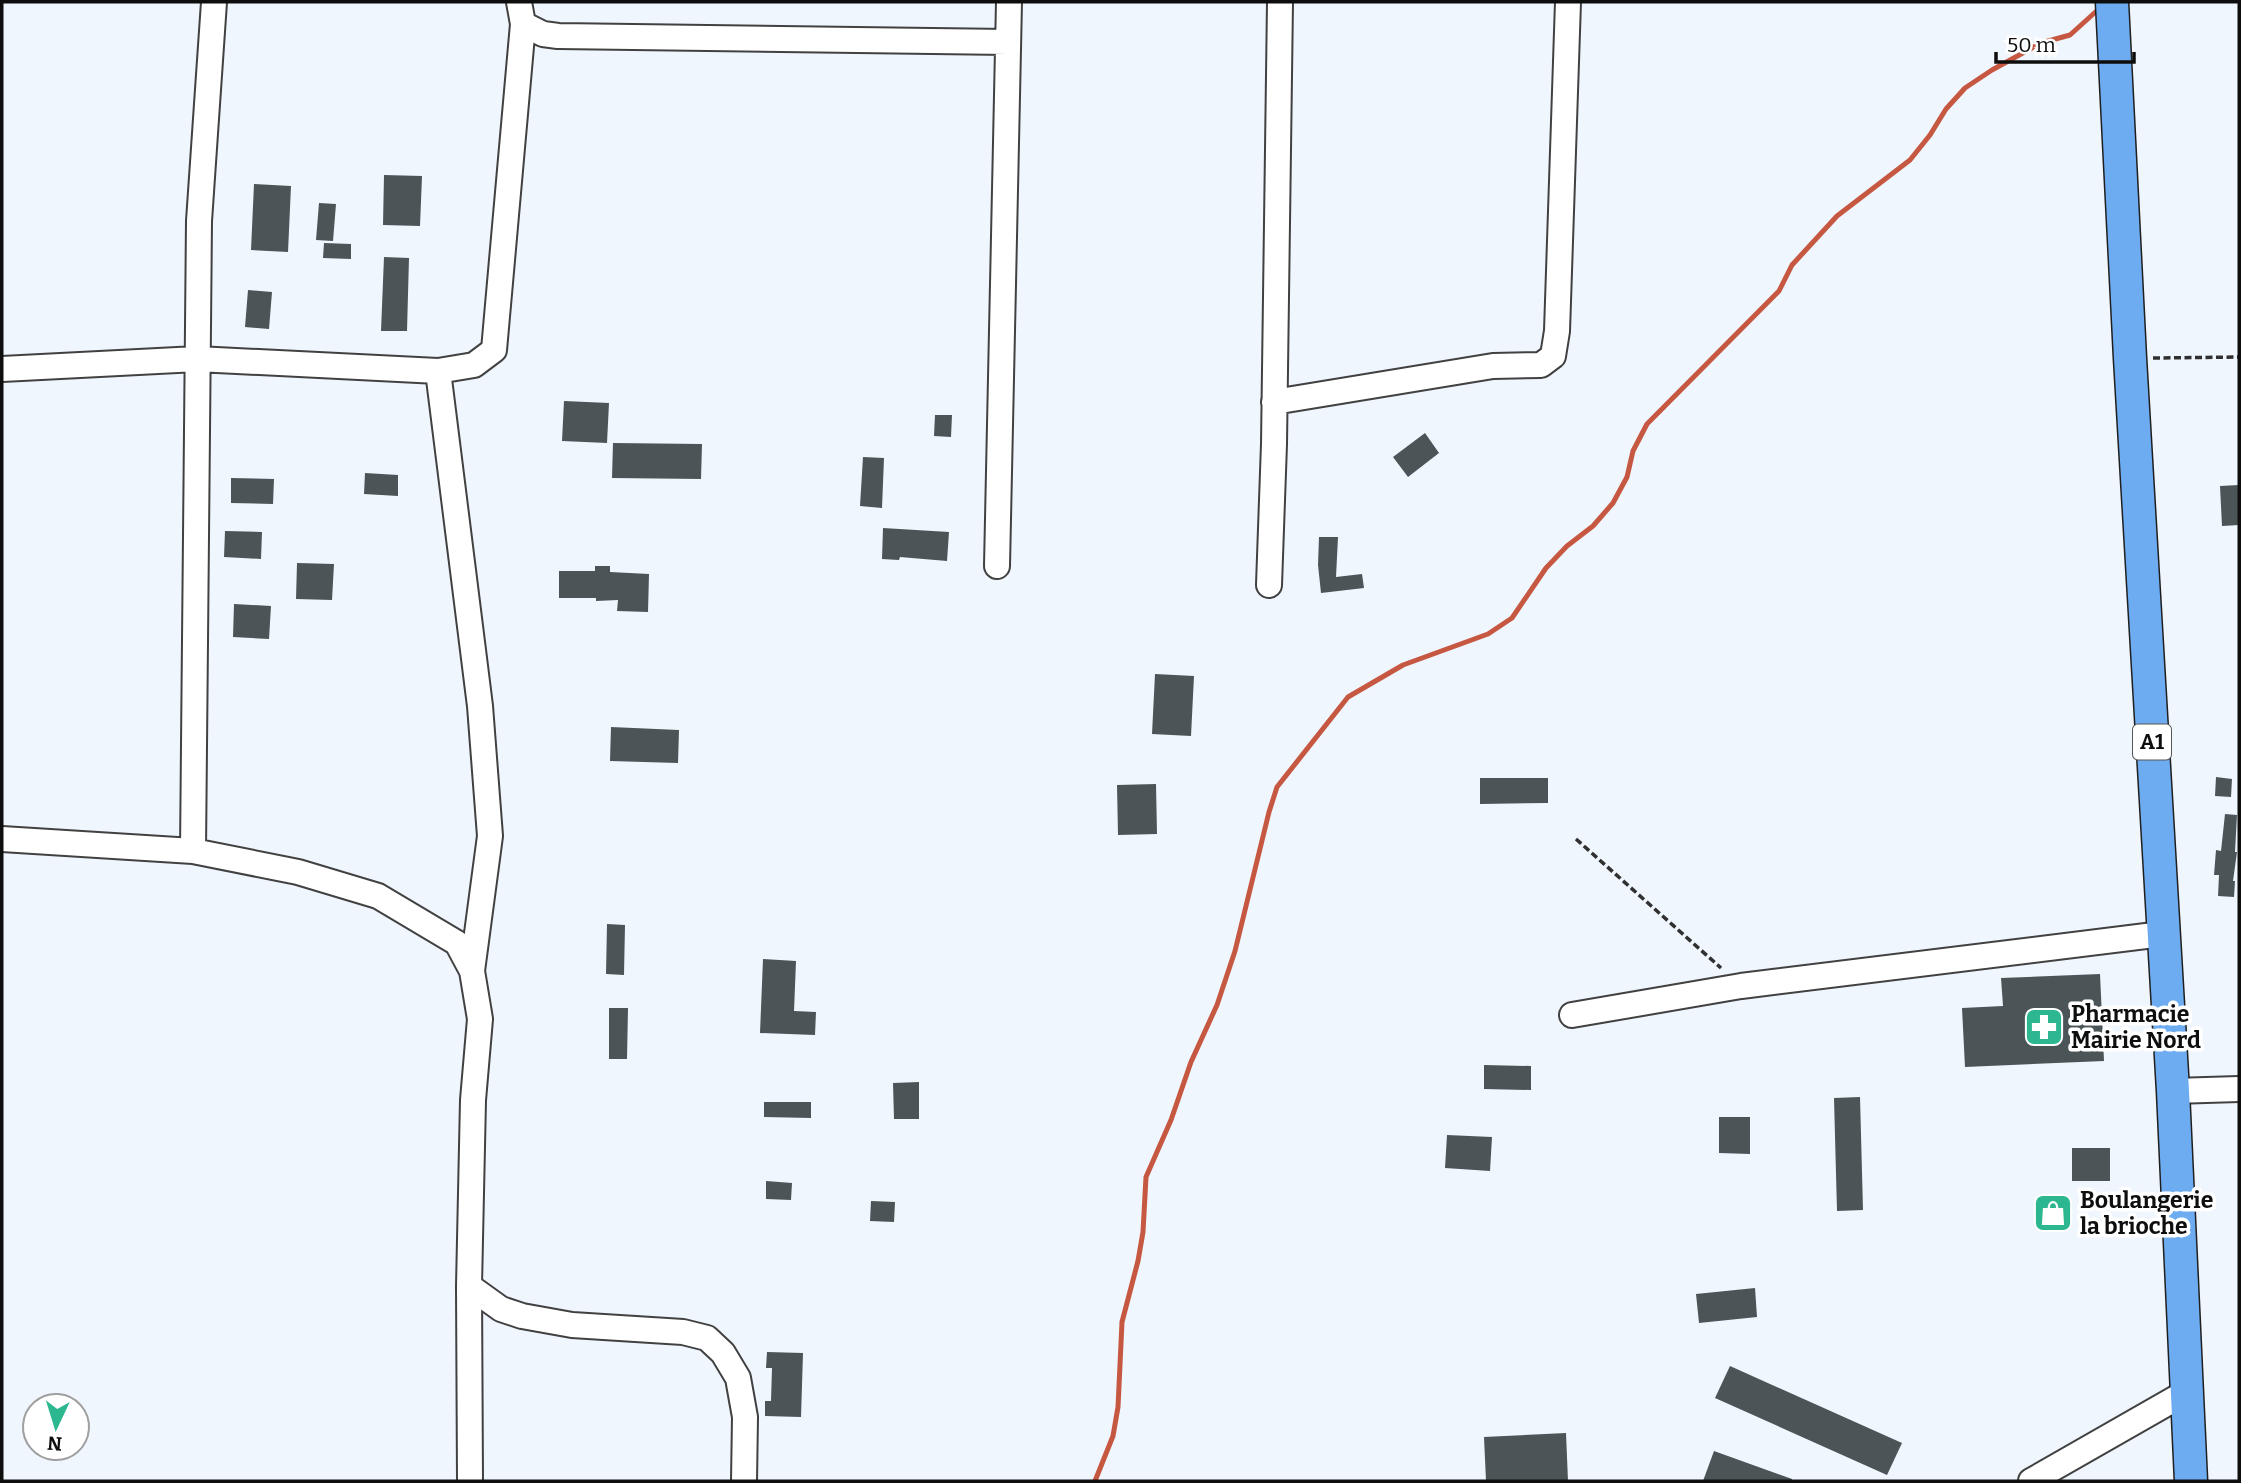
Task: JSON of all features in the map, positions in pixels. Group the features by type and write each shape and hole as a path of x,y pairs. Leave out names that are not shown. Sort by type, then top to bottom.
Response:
{"main road":[{"name":"A1","path":"2112,2 2162,934 2173,1091 2191,1481"}],"street":[{"path":"193,851 199,221 214,2"},
{"path":"997,566 1009,2"},
{"path":"1269,586 1280,2"},
{"path":"1274,402 1493,366 1541,365 1553,356 1557,331 1568,2"},
{"path":"2,369 197,359 438,371 474,365 494,350 521,13"},
{"path":"521,13 543,34 558,36 1008,42"},
{"path":"438,371 480,706 490,836 472,971 480,1019 473,1100 469,1286 470,1481"},
{"path":"2,839 193,851 298,872 378,896 457,943 472,971"},
{"path":"1572,1015 1741,986 2162,934"},
{"path":"2173,1091 2239,1089"},
{"path":"469,1286 501,1309 522,1316 572,1325 683,1332 707,1338 723,1353 738,1378 745,1417 744,1481"},
{"path":"2031,1481 2185,1393"}],"path":[{"path":"2130,358 2239,357"},
{"path":"1576,839 1741,986"}],"building":[{"path":"384,175 422,176 420,226 383,225"},
{"path":"254,184 291,186 288,252 251,250"},
{"path":"319,203 336,204 333,241 316,240"},
{"path":"324,243 351,244 351,259 323,258"},
{"path":"384,257 409,258 407,331 381,331"},
{"path":"248,290 272,292 269,329 245,327"},
{"path":"564,401 609,403 607,443 562,441"},
{"path":"935,415 952,415 951,437 934,436"},
{"path":"1425,433 1439,453 1408,477 1393,457"},
{"path":"613,443 702,444 701,479 612,478"},
{"path":"863,457 884,458 882,508 860,506"},
{"path":"365,473 398,475 398,496 364,494"},
{"path":"231,478 274,479 273,504 231,503"},
{"path":"2239,485 2239,525 2222,526 2220,486"},
{"path":"883,528 949,532 947,561 900,557 899,560 882,559"},
{"path":"225,531 262,532 261,559 224,557"},
{"path":"1319,537 1338,537 1336,577 1362,574 1364,588 1321,593"},
{"path":"297,563 334,564 332,600 296,599"},
{"path":"595,566 610,566 610,572 649,574 648,612 617,611 618,600 559,598 559,571 595,571"},
{"path":"234,604 271,606 269,639 233,637"},
{"path":"1155,674 1194,676 1191,736 1152,734"},
{"path":"611,727 679,730 678,763 610,761"},
{"path":"2216,777 2232,779 2231,797 2215,796"},
{"path":"1480,778 1548,778 1548,803 1480,804"},
{"path":"1156,784 1157,834 1118,835 1117,785"},
{"path":"2225,814 2237,815 2234,897 2218,896 2219,875 2214,875 2216,850 2221,851"},
{"path":"607,924 625,925 624,975 606,974"},
{"path":"763,959 796,961 794,1011 816,1012 815,1035 760,1033"},
{"path":"2100,974 2104,1061 1965,1067 1962,1008 2003,1006 2001,978"},
{"path":"609,1008 628,1008 627,1059 609,1059"},
{"path":"1484,1065 1531,1066 1531,1090 1484,1089"},
{"path":"919,1082 919,1119 894,1119 893,1083"},
{"path":"1860,1097 1863,1210 1837,1211 1834,1098"},
{"path":"764,1102 811,1102 811,1118 764,1117"},
{"path":"1719,1117 1750,1117 1750,1154 1719,1153"},
{"path":"1447,1135 1492,1137 1490,1171 1445,1168"},
{"path":"2072,1148 2110,1148 2110,1181 2072,1181"},
{"path":"766,1181 792,1183 791,1200 766,1199"},
{"path":"871,1201 895,1202 894,1222 870,1221"},
{"path":"1755,1288 1757,1317 1699,1323 1696,1294"},
{"path":"767,1352 803,1353 801,1417 765,1416 765,1401 771,1401 772,1368 766,1368"},
{"path":"1730,1366 1902,1443 1887,1475 1715,1398"},
{"path":"1566,1433 1568,1481 1486,1481 1484,1437"},
{"path":"1714,1451 1792,1479 1792,1481 1703,1481"}],"waterway":[{"path":"1095,1481 1113,1436 1118,1407 1122,1322 1143,1232 1146,1177 1171,1120 1191,1062 1217,1005 1235,951 1277,787 1348,697 1403,665 1488,634 1512,618 1546,568 1567,546 1593,526 1613,503 1627,477 1633,451 1647,424 1779,291 1792,265 1837,216 1910,160 1946,109 1965,88 2041,43 2070,35 2101,7"}],"place":[{"name":"Pharmacie Mairie Nord","path":"2044,1027"},
{"name":"Boulangerie la brioche","path":"2053,1213"}]}
